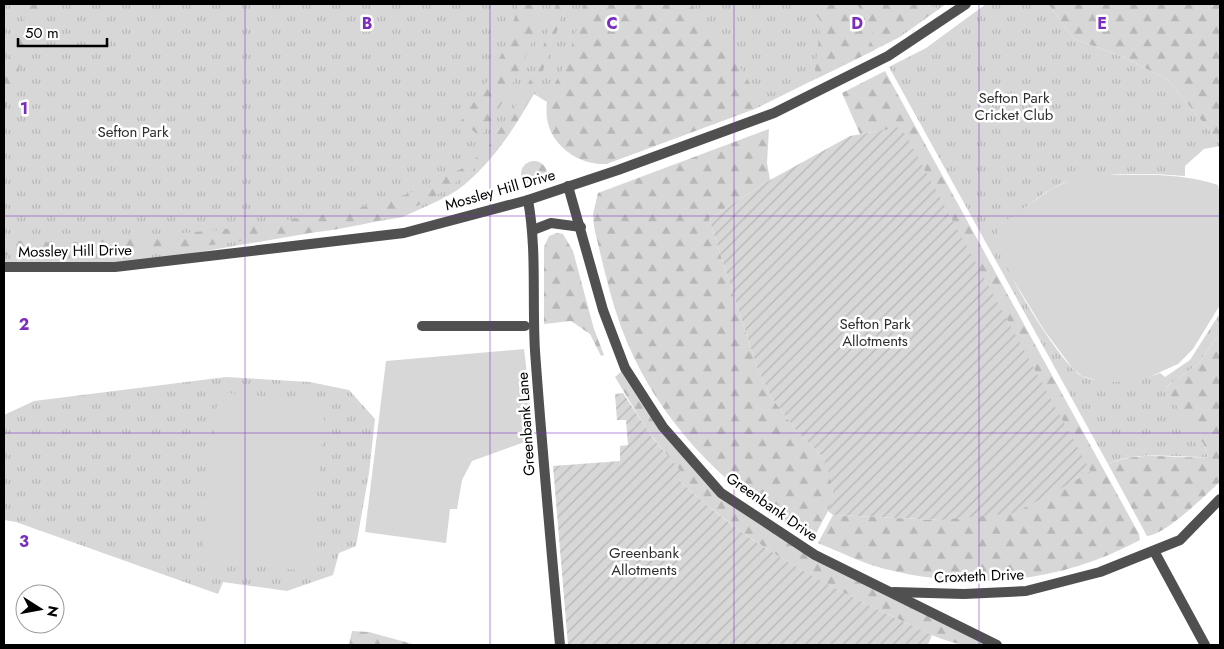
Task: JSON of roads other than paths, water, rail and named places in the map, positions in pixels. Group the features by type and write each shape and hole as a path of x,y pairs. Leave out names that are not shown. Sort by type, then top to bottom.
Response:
{"street":[{"name":"Mossley Hill Drive","path":"4,267 115,267 404,233 528,200 618,170 774,113 888,56 966,4"},
{"name":"Greenbank Drive","path":"568,186 603,310 625,368 663,428 721,493 815,555 997,645"},
{"name":"Greenbank Lane","path":"528,200 533,230 535,346 540,422 560,645"},
{"path":"533,230 551,223 580,226"},
{"path":"422,326 525,326"},
{"name":"Croxteth Drive","path":"890,592 964,594 1026,591 1100,572 1180,540 1220,499"},
{"path":"1154,551 1205,645"}],"park label":[{"name":"Sefton Park Cricket Club","path":"1014,106"},
{"name":"Sefton Park","path":"133,132"},
{"name":"Sefton Park Allotments","path":"875,332"},
{"name":"Greenbank Allotments","path":"644,562"}]}
